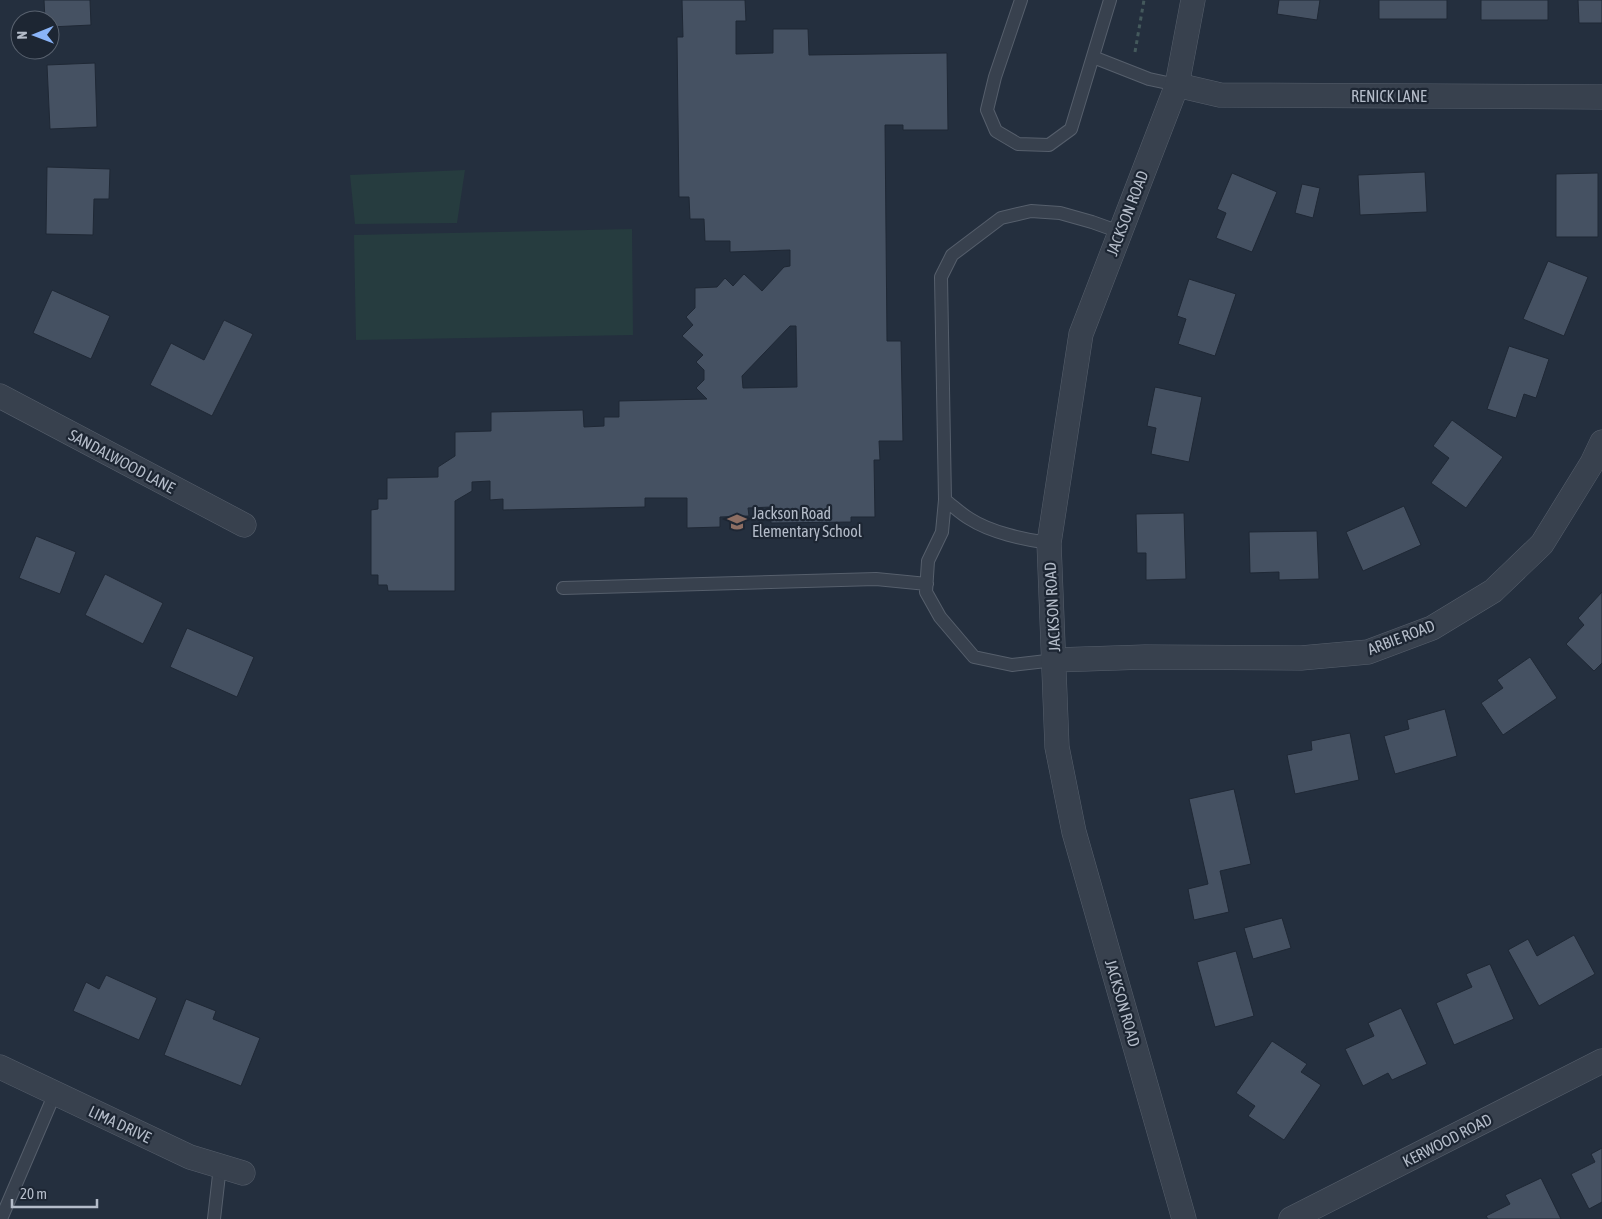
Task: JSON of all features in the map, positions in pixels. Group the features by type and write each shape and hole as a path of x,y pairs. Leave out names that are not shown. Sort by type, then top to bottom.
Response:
{"street":[{"name":"JACKSON ROAD","path":"1184,1219 1074,832 1057,747 1049,543 1081,334 1177,85 1193,0"},
{"name":"RENICK LANE","path":"1177,85 1220,95 1602,97"},
{"name":"SANDALWOOD LANE","path":"0,396 244,526"},
{"name":"ARBIE ROAD","path":"1054,660 1301,658 1368,652 1432,628 1494,591 1542,544 1592,463 1602,442"},
{"name":"KERWOOD ROAD","path":"1291,1219 1602,1061"},
{"name":"LIMA DRIVE","path":"0,1067 190,1157 243,1173"}],"lane":[{"path":"1021,0 986,110 996,131 1018,144 1049,145 1071,129 1110,0"},
{"path":"1093,57 1149,79 1177,85"},
{"path":"1054,660 1012,665 974,657 940,617 926,592 928,560 942,532 945,500 941,277 952,255 1001,218 1031,211 1060,213 1120,232"},
{"path":"945,500 971,520 1021,538 1049,543"},
{"path":"563,588 876,579 927,584"},
{"path":"1,1219 55,1093"},
{"path":"214,1219 220,1166"}],"path":[{"path":"1133,73 1144,0"}],"green space":[{"path":"465,170 457,223 355,224 350,175"},
{"path":"632,229 633,335 356,340 354,235"}],"building":[{"path":"44,0 90,0 91,25 60,27 60,10 44,10"},
{"path":"682,0 745,0 746,21 736,21 736,54 773,53 773,29 808,29 809,55 947,53 948,130 903,130 903,125 885,125 887,341 901,341 903,441 879,441 880,460 874,460 875,517 851,517 851,522 771,523 771,507 748,508 749,516 720,517 720,527 687,528 687,498 645,498 645,507 503,510 503,499 490,500 490,481 472,482 472,491 455,501 455,591 388,591 387,585 378,585 378,575 371,575 371,510 378,509 378,499 387,499 387,478 438,477 438,467 455,456 455,432 491,431 491,412 583,410 584,427 604,426 604,417 619,417 619,401 707,399 696,388 704,380 704,370 696,362 703,355 682,336 693,325 686,317 695,308 695,288 717,287 725,278 733,286 744,274 762,291 784,267 790,266 790,250 730,252 730,241 705,241 704,219 690,219 689,197 679,197 677,37 683,37","holes":["790,326 796,326 797,387 743,388 742,376"]},
{"path":"1279,0 1320,0 1317,20 1277,14"},
{"path":"1379,0 1447,0 1447,19 1379,19"},
{"path":"1481,0 1548,0 1548,20 1481,20"},
{"path":"1578,0 1602,0 1602,23 1579,23"},
{"path":"95,63 97,127 50,129 47,65"},
{"path":"47,167 110,169 109,199 94,199 93,235 46,234"},
{"path":"1425,172 1427,212 1360,215 1358,175"},
{"path":"1232,173 1277,192 1252,252 1216,238 1226,213 1217,209"},
{"path":"1598,173 1598,237 1556,237 1556,174"},
{"path":"1302,184 1320,188 1313,218 1295,213"},
{"path":"1548,261 1588,277 1564,336 1523,319"},
{"path":"1189,279 1236,294 1215,356 1178,344 1186,319 1177,316"},
{"path":"52,290 110,316 91,359 33,333"},
{"path":"224,320 253,334 212,416 150,385 171,343 204,360"},
{"path":"1509,346 1549,359 1536,398 1524,394 1516,418 1487,409"},
{"path":"1155,387 1202,397 1189,462 1151,454 1156,428 1147,426"},
{"path":"1452,420 1503,457 1466,508 1431,483 1449,458 1433,446"},
{"path":"1404,506 1421,545 1363,571 1346,532"},
{"path":"1184,513 1186,579 1146,580 1146,553 1137,553 1136,514"},
{"path":"1317,531 1319,579 1279,580 1279,572 1250,573 1249,532"},
{"path":"36,536 76,552 60,594 19,578"},
{"path":"105,574 163,603 143,644 85,615"},
{"path":"1602,592 1602,663 1594,671 1566,644 1584,625 1578,618"},
{"path":"187,628 254,657 237,697 170,667"},
{"path":"1530,657 1557,698 1503,735 1481,703 1503,688 1497,680"},
{"path":"1445,709 1457,756 1395,774 1384,736 1409,729 1407,720"},
{"path":"1350,733 1359,780 1295,794 1287,755 1312,750 1311,741"},
{"path":"1234,789 1251,864 1220,871 1229,912 1194,920 1188,889 1208,884 1189,799"},
{"path":"1282,918 1291,948 1253,959 1244,928"},
{"path":"1574,935 1595,974 1539,1006 1508,950 1528,939 1537,956"},
{"path":"1236,951 1254,1016 1215,1027 1197,962"},
{"path":"1490,964 1514,1019 1454,1045 1436,1003 1472,987 1466,974"},
{"path":"106,975 157,998 139,1040 73,1011 86,982 99,989"},
{"path":"186,999 216,1011 213,1019 260,1038 241,1086 164,1055"},
{"path":"1401,1008 1427,1064 1392,1080 1388,1073 1363,1086 1345,1049 1374,1036 1368,1023"},
{"path":"1272,1041 1307,1064 1301,1072 1321,1085 1284,1140 1248,1116 1255,1106 1236,1093"},
{"path":"1602,1148 1602,1202 1589,1209 1571,1174 1595,1162 1591,1154"},
{"path":"1541,1178 1561,1219 1488,1219 1486,1216 1510,1204 1505,1195"}],"place":[{"name":"Jackson Road Elementary School","path":"737,522"}]}
